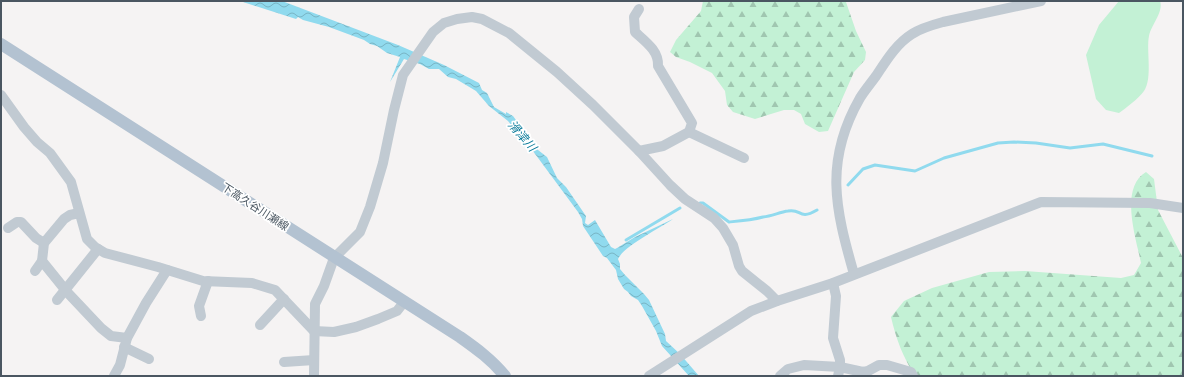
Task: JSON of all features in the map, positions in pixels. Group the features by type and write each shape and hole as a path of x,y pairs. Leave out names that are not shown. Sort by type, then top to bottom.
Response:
{"main road":[{"name":"下高久谷川瀬線","path":"1,44 478,350 496,365 505,376"}],"street":[{"path":"854,274 846,247 841,221 836,192 836,172 840,146 849,120 861,97 900,43 912,34 943,22 1041,1"},
{"path":"639,9 634,17 635,32 655,51 659,59 658,66 692,123 688,132 663,146 639,151"},
{"path":"314,376 314,304 324,286 334,258 360,232 370,207 383,163 394,110 405,72 433,32 444,24 457,19 472,17 482,19 509,33 557,72 593,105 685,199 714,218 723,228 733,245 742,271 777,301"},
{"path":"1,95 28,132 50,153 68,177 71,182 87,239 95,247 105,253 203,281 252,283 275,290 314,331 334,332 356,327 397,311 404,302"},
{"path":"688,132 744,158"},
{"path":"649,376 746,314 777,301 833,283 1041,202 1150,203 1183,208"},
{"path":"35,271 42,261 44,243 64,219 70,215 79,213"},
{"path":"8,228 17,222 21,222 36,238 44,243"},
{"path":"57,300 98,249"},
{"path":"42,261 101,328 111,336 126,342 149,359"},
{"path":"114,376 120,365 126,342 146,303 167,270"},
{"path":"201,316 199,306 208,281"},
{"path":"833,283 836,296 833,338 840,360 839,371"},
{"path":"260,325 284,299"},
{"path":"284,362 314,360"},
{"path":"780,376 788,369 804,366 839,371 863,372 879,365 887,365 910,372 913,376"}],"green space":[{"path":"703,1 846,2 856,31 866,52 865,60 854,72 828,131 819,132 805,124 801,114 794,110 784,110 755,119 733,112 727,105 725,91 712,73 676,57 670,52 676,40 701,11"},
{"path":"1119,1 1160,1 1161,5 1159,14 1149,36 1149,72 1147,85 1139,97 1119,113 1106,110 1096,99 1086,55 1099,25"},
{"path":"1146,172 1154,179 1158,210 1183,258 1183,376 915,376 900,348 891,317 904,301 932,288 989,272 1025,271 1121,278 1134,275 1141,263 1133,227 1131,201 1133,189 1138,179"}],"water":[{"name":"滑津川","path":"240,1 282,1 398,45 444,65 479,83 482,90 487,93 494,107 513,116 538,150 547,157 557,178 566,187 586,216 585,223 588,225 595,220 611,247 615,249 635,237 673,219 635,243 618,259 620,269 649,300 665,334 666,341 680,354 699,376 689,376 662,346 656,331 642,306 638,300 624,289 618,279 616,270 607,258 603,256 583,226 582,219 578,212 527,143 508,121 489,106 476,91 456,79 448,77 439,69 429,69 420,64 404,59 390,82 400,57 387,53 364,40 329,27 303,20 298,17 296,19"}],"waterway":[{"path":"848,185 863,169 875,165 915,171 944,158 998,143 1036,143 1070,148 1103,144 1152,156"},
{"path":"700,203 703,203 729,222 755,219 788,211 796,211 806,214 817,210"},
{"path":"626,240 680,208"}]}
